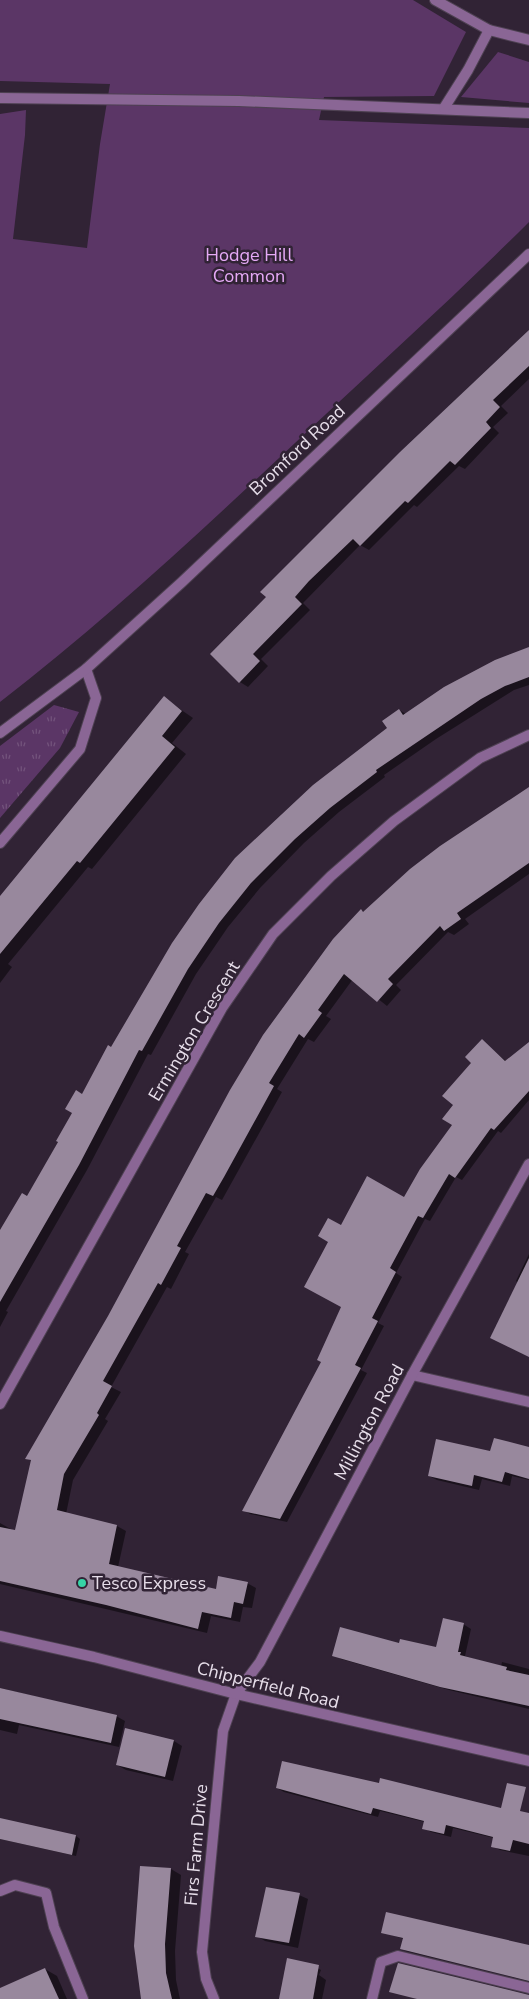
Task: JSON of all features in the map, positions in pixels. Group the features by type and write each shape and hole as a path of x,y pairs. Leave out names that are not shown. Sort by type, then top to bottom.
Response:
{"street":[{"path":"435,0 488,30 529,40"},
{"path":"444,108 468,70 488,30"},
{"path":"0,98 239,101 529,113"},
{"name":"Bromford Road","path":"0,733 86,668 182,582 529,254"},
{"path":"0,844 80,749 96,698 86,668"},
{"name":"Ermington Crescent","path":"0,1404 222,1008 273,934 331,876 394,821 480,758 529,735"},
{"name":"Millington Road","path":"236,1694 260,1662 412,1375 529,1164"},
{"path":"412,1375 529,1402"},
{"name":"Chipperfield Road","path":"0,1636 94,1657 236,1694 529,1762"},
{"name":"Firs Farm Drive","path":"214,1999 206,1979 202,1952 223,1731 236,1694"},
{"path":"0,1891 15,1885 46,1894 54,1928 83,1999"},
{"path":"372,1999 381,1962 398,1956 529,1988"}],"green space":[{"name":"Hodge Hill Common","path":"0,0 413,0 466,32 434,96 324,97 319,120 529,128 529,222 449,300 198,533 81,637 0,702 0,114 26,110 25,135 13,239 87,248 100,144 110,84 0,81"},
{"path":"498,52 529,62 529,103 461,97"},
{"path":"54,705 79,712 60,748 0,818 0,746"}],"building":[{"path":"529,330 529,366 493,400 500,407 486,422 491,428 455,465 450,461 408,503 405,501 360,546 353,539 309,581 295,597 302,604 253,654 260,661 239,683 210,654 266,597 260,592 400,452"},
{"path":"529,647 529,677 505,686 481,699 376,770 377,772 330,808 295,839 251,883 219,923 188,969 142,1051 139,1050 79,1165 0,1302 0,1230 22,1193 27,1196 58,1142 56,1141 72,1113 65,1109 76,1090 82,1094 108,1045 111,1047 172,943 199,904 235,858 313,785 387,728 382,721 399,709 403,715 444,687 495,660"},
{"path":"164,696 182,711 162,736 175,747 80,863 77,861 0,954 0,896"},
{"path":"529,787 529,863 457,913 461,919 444,931 440,926 388,979 393,984 377,1002 344,974 318,1010 322,1013 304,1038 299,1034 269,1083 274,1086 224,1177 213,1196 206,1193 177,1246 181,1248 161,1285 158,1283 103,1381 112,1386 97,1413 99,1415 64,1474 57,1510 117,1525 109,1564 216,1589 218,1576 248,1582 243,1604 234,1602 231,1618 202,1612 198,1629 106,1605 0,1581 0,1527 15,1530 31,1460 25,1459 108,1316 230,1090 263,1035 333,939 361,909 363,912 410,869 440,846"},
{"path":"482,1039 505,1061 529,1042 529,1091 494,1130 491,1128 455,1178 449,1174 423,1218 418,1216 390,1268 396,1272 372,1318 378,1321 355,1365 361,1368 280,1519 242,1511 321,1362 317,1360 341,1307 304,1287 328,1242 318,1236 328,1218 341,1225 367,1176 404,1197 420,1169 452,1125 442,1119 453,1105 442,1096 471,1063 465,1057"},
{"path":"529,1258 529,1357 490,1338"},
{"path":"494,1438 529,1447 529,1479 505,1472 502,1482 474,1475 472,1486 428,1476 436,1439 490,1451"},
{"path":"443,1618 464,1623 458,1652 461,1652 460,1655 507,1667 506,1670 529,1675 529,1706 440,1687 332,1656 340,1627 399,1643 400,1639 436,1647"},
{"path":"0,1688 117,1715 111,1743 0,1719"},
{"path":"125,1728 174,1740 165,1777 116,1765"},
{"path":"282,1761 379,1783 380,1778 501,1808 507,1783 526,1787 520,1811 529,1813 529,1844 513,1840 510,1851 491,1847 493,1837 446,1825 444,1834 422,1829 424,1821 373,1808 371,1814 276,1788"},
{"path":"0,1818 76,1835 72,1855 0,1839"},
{"path":"140,1866 171,1868 165,1944 166,1973 172,1999 141,1999 134,1946"},
{"path":"266,1887 300,1893 289,1943 255,1937"},
{"path":"386,1912 529,1945 529,1981 400,1949 403,1938 381,1933"},
{"path":"287,1958 319,1965 313,1999 279,1999"},
{"path":"398,1963 529,1995 529,1999 417,1999 389,1992"},
{"path":"45,1968 59,1999 0,1999 0,1988"}],"place":[{"name":"Tesco Express","path":"82,1583"}]}
